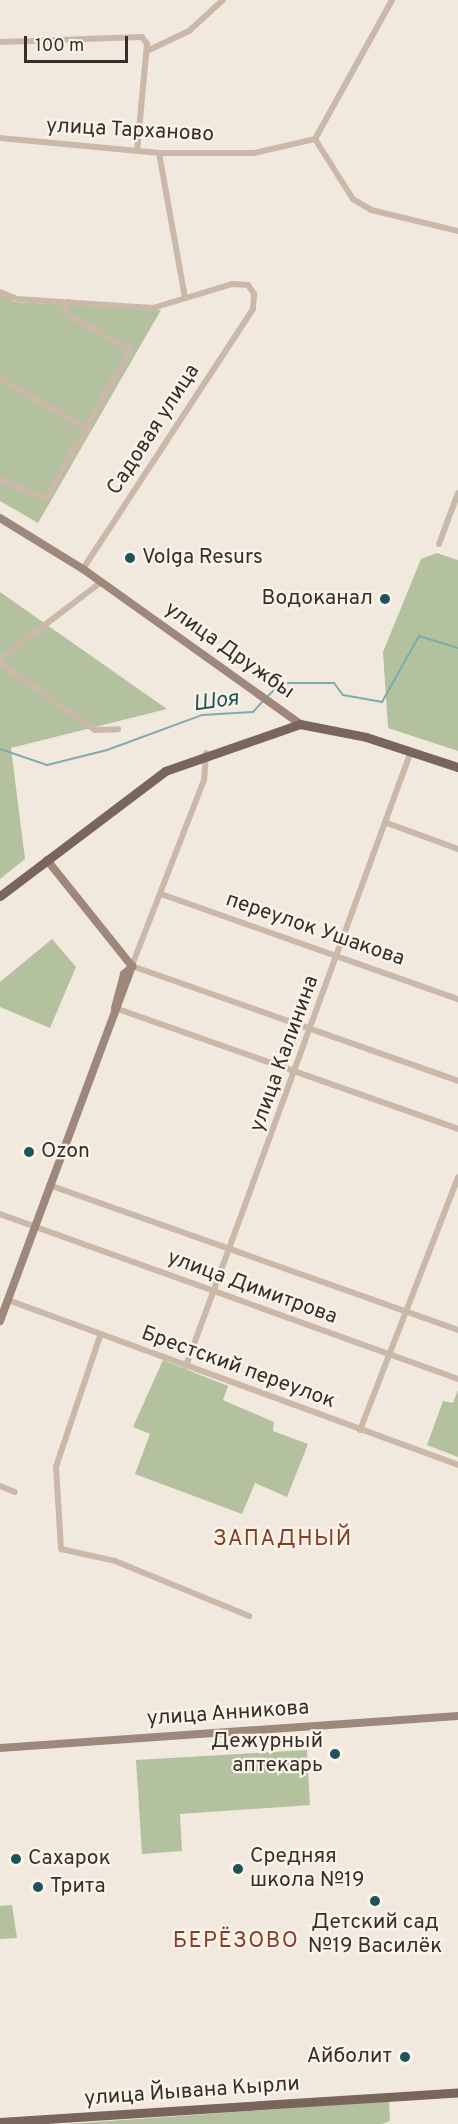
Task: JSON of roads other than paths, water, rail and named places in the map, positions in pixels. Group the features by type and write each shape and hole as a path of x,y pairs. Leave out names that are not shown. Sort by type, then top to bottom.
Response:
{"main road":[{"name":"улица Дружбы","path":"300,724 411,751 458,767"},
{"path":"0,896 148,782 206,753 300,724"},
{"name":"улица Йывана Кырли","path":"0,2122 458,2092"}],"street":[{"path":"147,51 189,31 223,0"},
{"path":"392,0 315,139 353,199 401,219 458,231"},
{"path":"0,42 101,41 134,35 147,44 137,151"},
{"name":"улица Тарханово","path":"0,138 159,153 254,153 315,139"},
{"path":"0,292 17,299 153,308 185,298 159,153"},
{"name":"Садовая улица","path":"83,569 253,309 254,294 243,283 185,298"},
{"path":"0,479 46,499 88,429 130,350 64,312 68,302"},
{"path":"0,379 88,429"},
{"path":"439,544 458,493"},
{"name":"улица Дружбы","path":"0,518 83,569 272,701 300,724"},
{"path":"101,582 0,661 95,730 118,729"},
{"name":"улица Калинина","path":"186,1366 232,1248 387,823 411,751"},
{"path":"0,1320 115,1008 124,974 132,966 204,780 206,753"},
{"path":"387,823 458,849"},
{"path":"47,860 132,966 310,1031 458,1081"},
{"name":"переулок Ушакова","path":"161,894 458,999"},
{"path":"115,1008 458,1129"},
{"path":"360,1430 392,1355 458,1177"},
{"path":"50,1185 458,1330"},
{"name":"улица Димитрова","path":"0,1214 458,1379"},
{"name":"Брестский переулок","path":"8,1300 100,1336 458,1465"},
{"path":"100,1336 56,1467 61,1550 115,1561 249,1616"},
{"path":"0,1486 15,1492"},
{"name":"улица Анникова","path":"0,1748 458,1716"}],"waterway":[{"name":"Шоя","path":"267,697 281,683 334,683 343,695 382,702 419,636 458,648"},
{"name":"Шоя","path":"0,749 47,765 107,750 202,715 253,712 263,701"}],"place":[{"name":"Volga Resurs","path":"130,558"},
{"name":"Водоканал","path":"385,599"},
{"name":"Ozon","path":"29,1152"},
{"name":"Дежурный аптекарь","path":"335,1754"},
{"name":"Сахарок","path":"16,1859"},
{"name":"Средняя школа №19","path":"238,1869"},
{"name":"Трита","path":"38,1887"},
{"name":"Детский сад №19 Василёк","path":"375,1901"},
{"name":"Айболит","path":"405,2057"}],"district":[{"name":"ЗАПАДНЫЙ","path":"283,1540"},
{"name":"БЕРЁЗОВО","path":"236,1942"}]}
